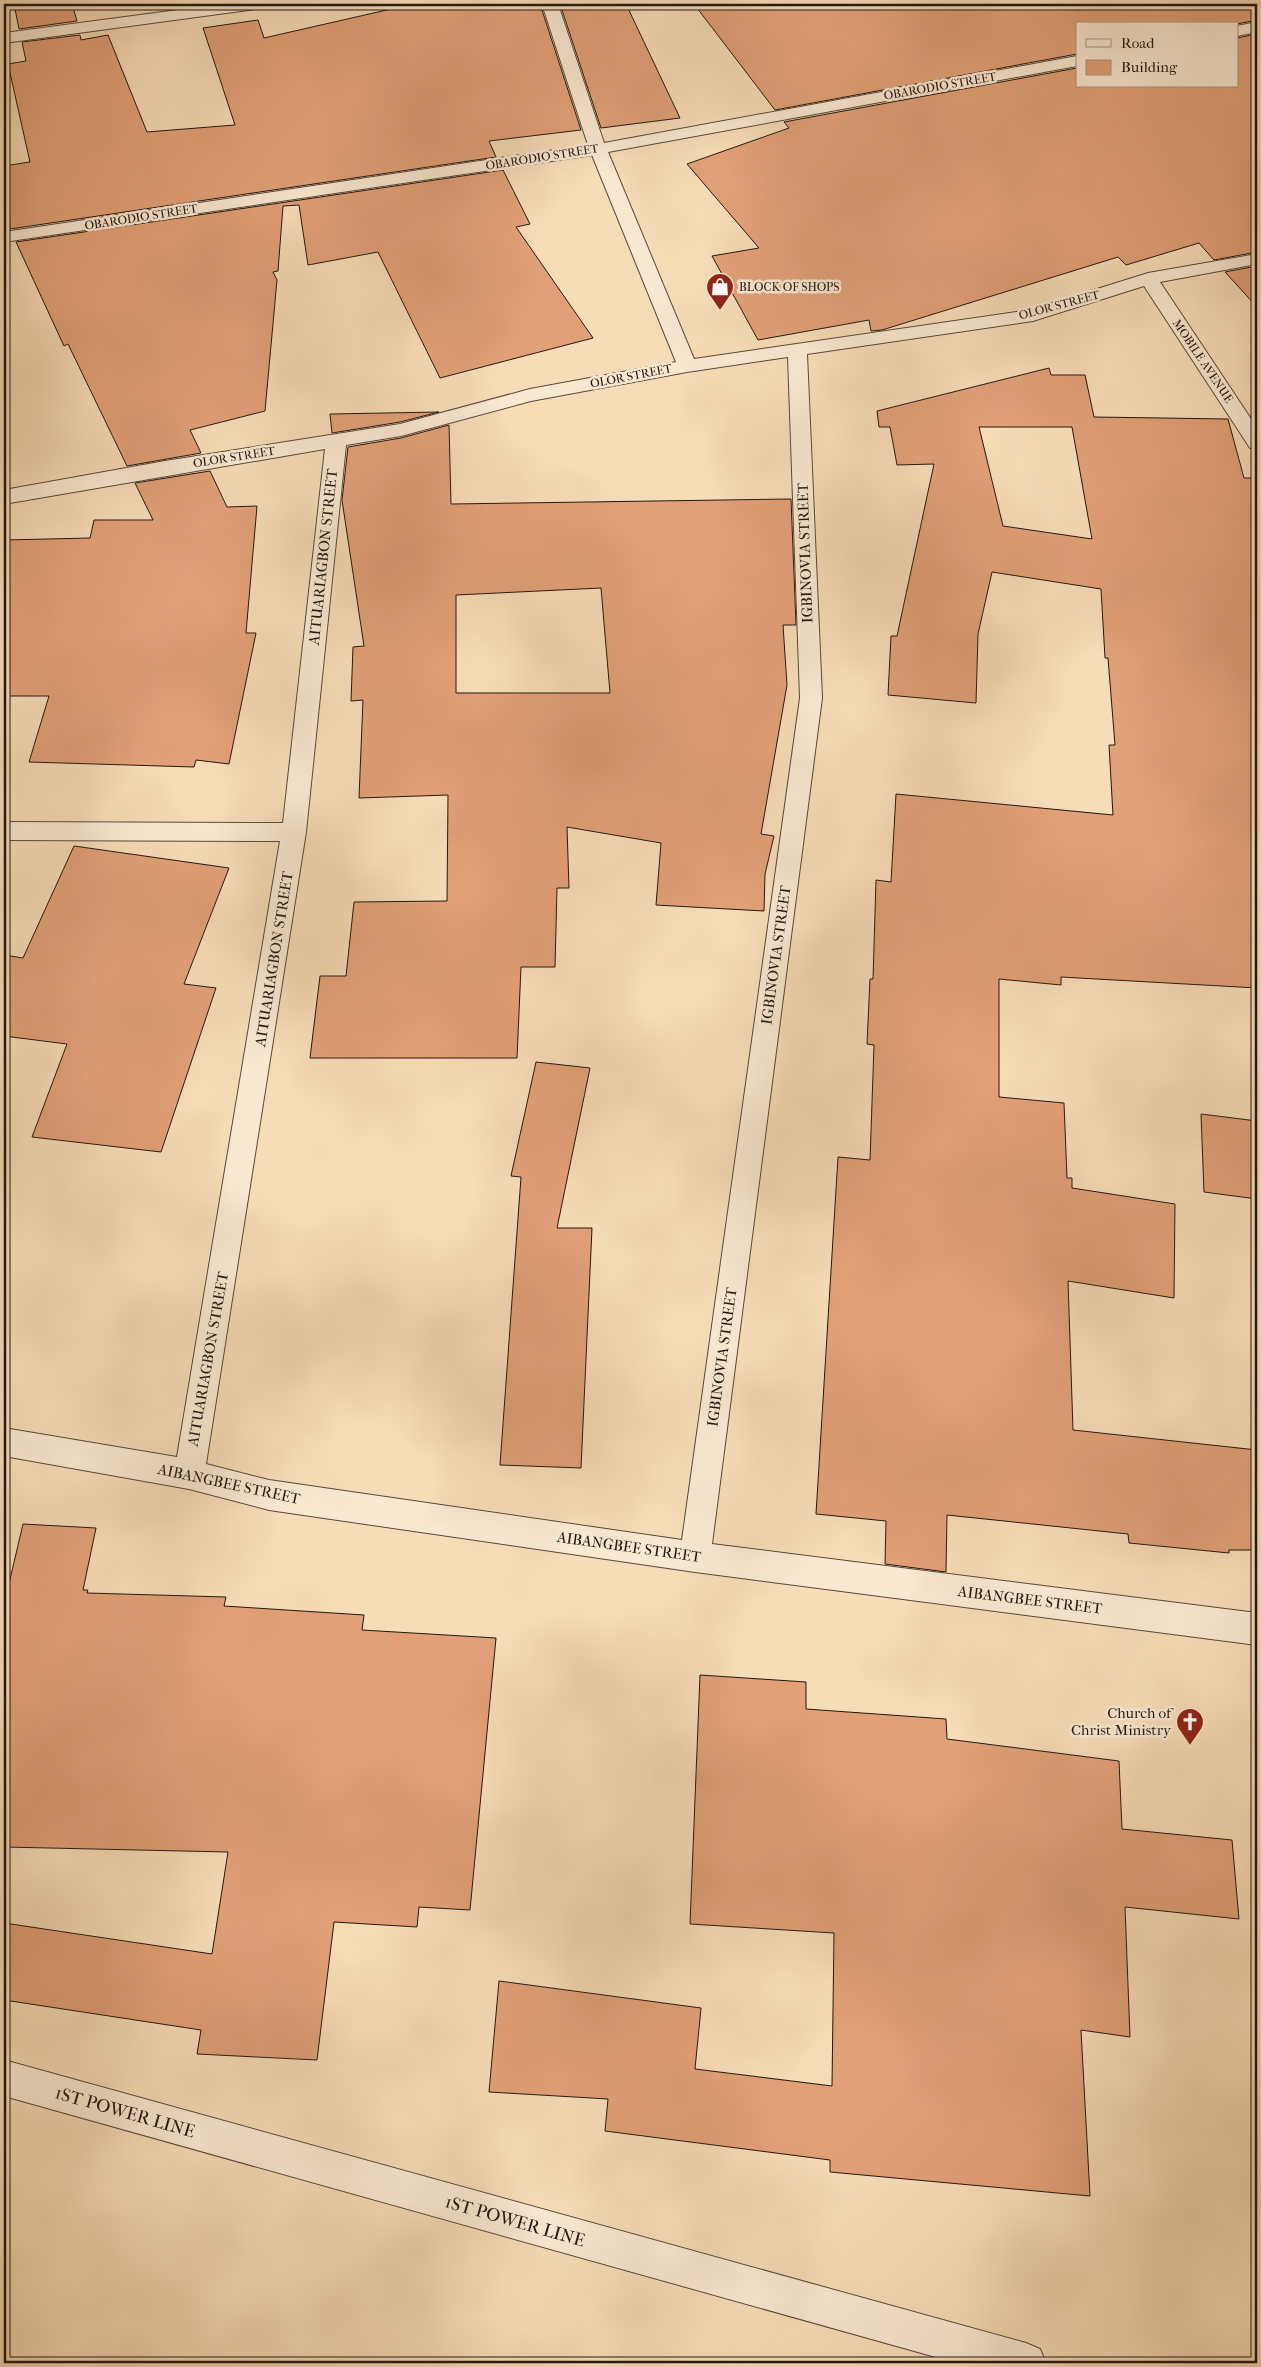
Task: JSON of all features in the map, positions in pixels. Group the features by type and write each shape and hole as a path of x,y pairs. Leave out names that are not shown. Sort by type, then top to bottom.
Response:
{"street":[{"path":"4,38 256,4"},
{"path":"550,4 598,148 687,366"},
{"path":"1238,31 1257,28"},
{"name":"OBARODIO STREET","path":"4,238 598,148 1076,60"},
{"name":"OLOR STREET","path":"4,497 165,468 401,430 530,395 687,366 1033,315 1148,279 1257,259"},
{"name":"MOBILE AVENUE","path":"1148,279 1257,443"},
{"name":"IGBINOVIA STREET","path":"695,1557 811,698 797,351"},
{"name":"AITUARIAGBON STREET","path":"189,1474 294,832 336,441"},
{"path":"4,831 294,832"},
{"name":"AIBANGBEE STREET","path":"4,1442 189,1474 269,1495 695,1557 1257,1629"},
{"name":"1ST POWER LINE","path":"4,2078 1026,2363"}],"building":[{"path":"14,4 72,4 77,21 19,29"},
{"path":"413,4 540,4 581,130 489,141 496,157 10,229 9,208 4,209 4,166 30,162 8,64 26,61 22,42 80,35 81,40 108,35 147,132 235,125 203,28 258,20 264,38"},
{"path":"560,4 626,4 680,118 601,128"},
{"path":"694,4 1070,4 1076,10 1116,4 1257,4 1257,20 1238,24 1238,22 1076,22 1076,54 775,110"},
{"path":"1257,34 1257,252 1214,260 1199,243 1126,265 1118,257 882,330 871,331 869,320 758,340 712,256 759,248 687,164 789,128 784,122 1076,68 1076,88 1238,88 1238,38"},
{"path":"503,170 530,224 516,227 593,338 440,378 378,252 308,265 299,205 283,206 278,271 273,272 277,280 265,411 190,430 201,453 127,466 68,344 64,346 16,242"},
{"path":"1257,266 1257,307 1225,272"},
{"path":"1049,368 1051,375 1085,375 1094,417 1228,419 1244,478 1257,478 1257,988 1061,977 1061,985 999,979 999,1097 1064,1103 1067,1178 1072,1178 1072,1188 1175,1204 1174,1298 1068,1281 1073,1430 1257,1450 1257,1550 1229,1550 1229,1553 1129,1543 1128,1534 947,1515 946,1572 885,1564 886,1521 816,1514 838,1157 870,1160 874,1045 867,1044 870,979 873,979 876,880 891,882 896,794 1113,815 1109,745 1115,745 1108,658 1105,658 1101,589 992,572 978,634 976,703 888,695 891,636 897,636 934,464 897,465 890,427 879,427 877,411","holes":["979,427 1072,427 1092,539 1003,526"]},
{"path":"439,412 400,422 332,433 330,414"},
{"path":"449,425 451,504 791,499 796,625 783,625 787,685 761,834 774,836 765,874 764,911 656,905 661,843 567,827 569,888 557,888 555,967 521,967 517,1058 310,1058 320,976 346,976 354,902 447,901 448,795 359,798 363,700 351,701 353,647 364,646 342,500 348,447 401,438","holes":["601,588 610,693 456,693 456,595"]},
{"path":"210,471 227,507 257,506 246,633 256,633 229,764 196,760 194,767 29,762 49,696 4,696 4,540 90,538 94,520 153,520 135,483"},
{"path":"74,846 229,868 184,984 216,988 161,1152 32,1137 67,1044 4,1036 4,955 23,958"},
{"path":"536,1062 590,1068 557,1228 592,1228 581,1468 500,1465 521,1177 511,1176"},
{"path":"1201,1114 1257,1121 1257,1199 1204,1192"},
{"path":"23,1524 96,1528 83,1590 88,1590 87,1593 226,1597 224,1606 364,1615 362,1630 496,1638 470,1910 419,1907 417,1927 334,1922 317,2060 197,2054 201,2030 4,2000 4,1923 212,1954 228,1852 4,1847 4,1605"},
{"path":"700,1675 806,1682 806,1709 946,1719 947,1739 1119,1761 1122,1829 1232,1840 1239,1919 1125,1907 1130,2037 1081,2030 1090,2196 830,2172 830,2160 605,2131 608,2099 489,2092 499,1981 701,2008 695,2069 832,2086 834,1933 690,1924"}],"place":[{"name":"BLOCK OF SHOPS","path":"720,311"},
{"name":"Church of Christ Ministry","path":"1190,1746"}]}
